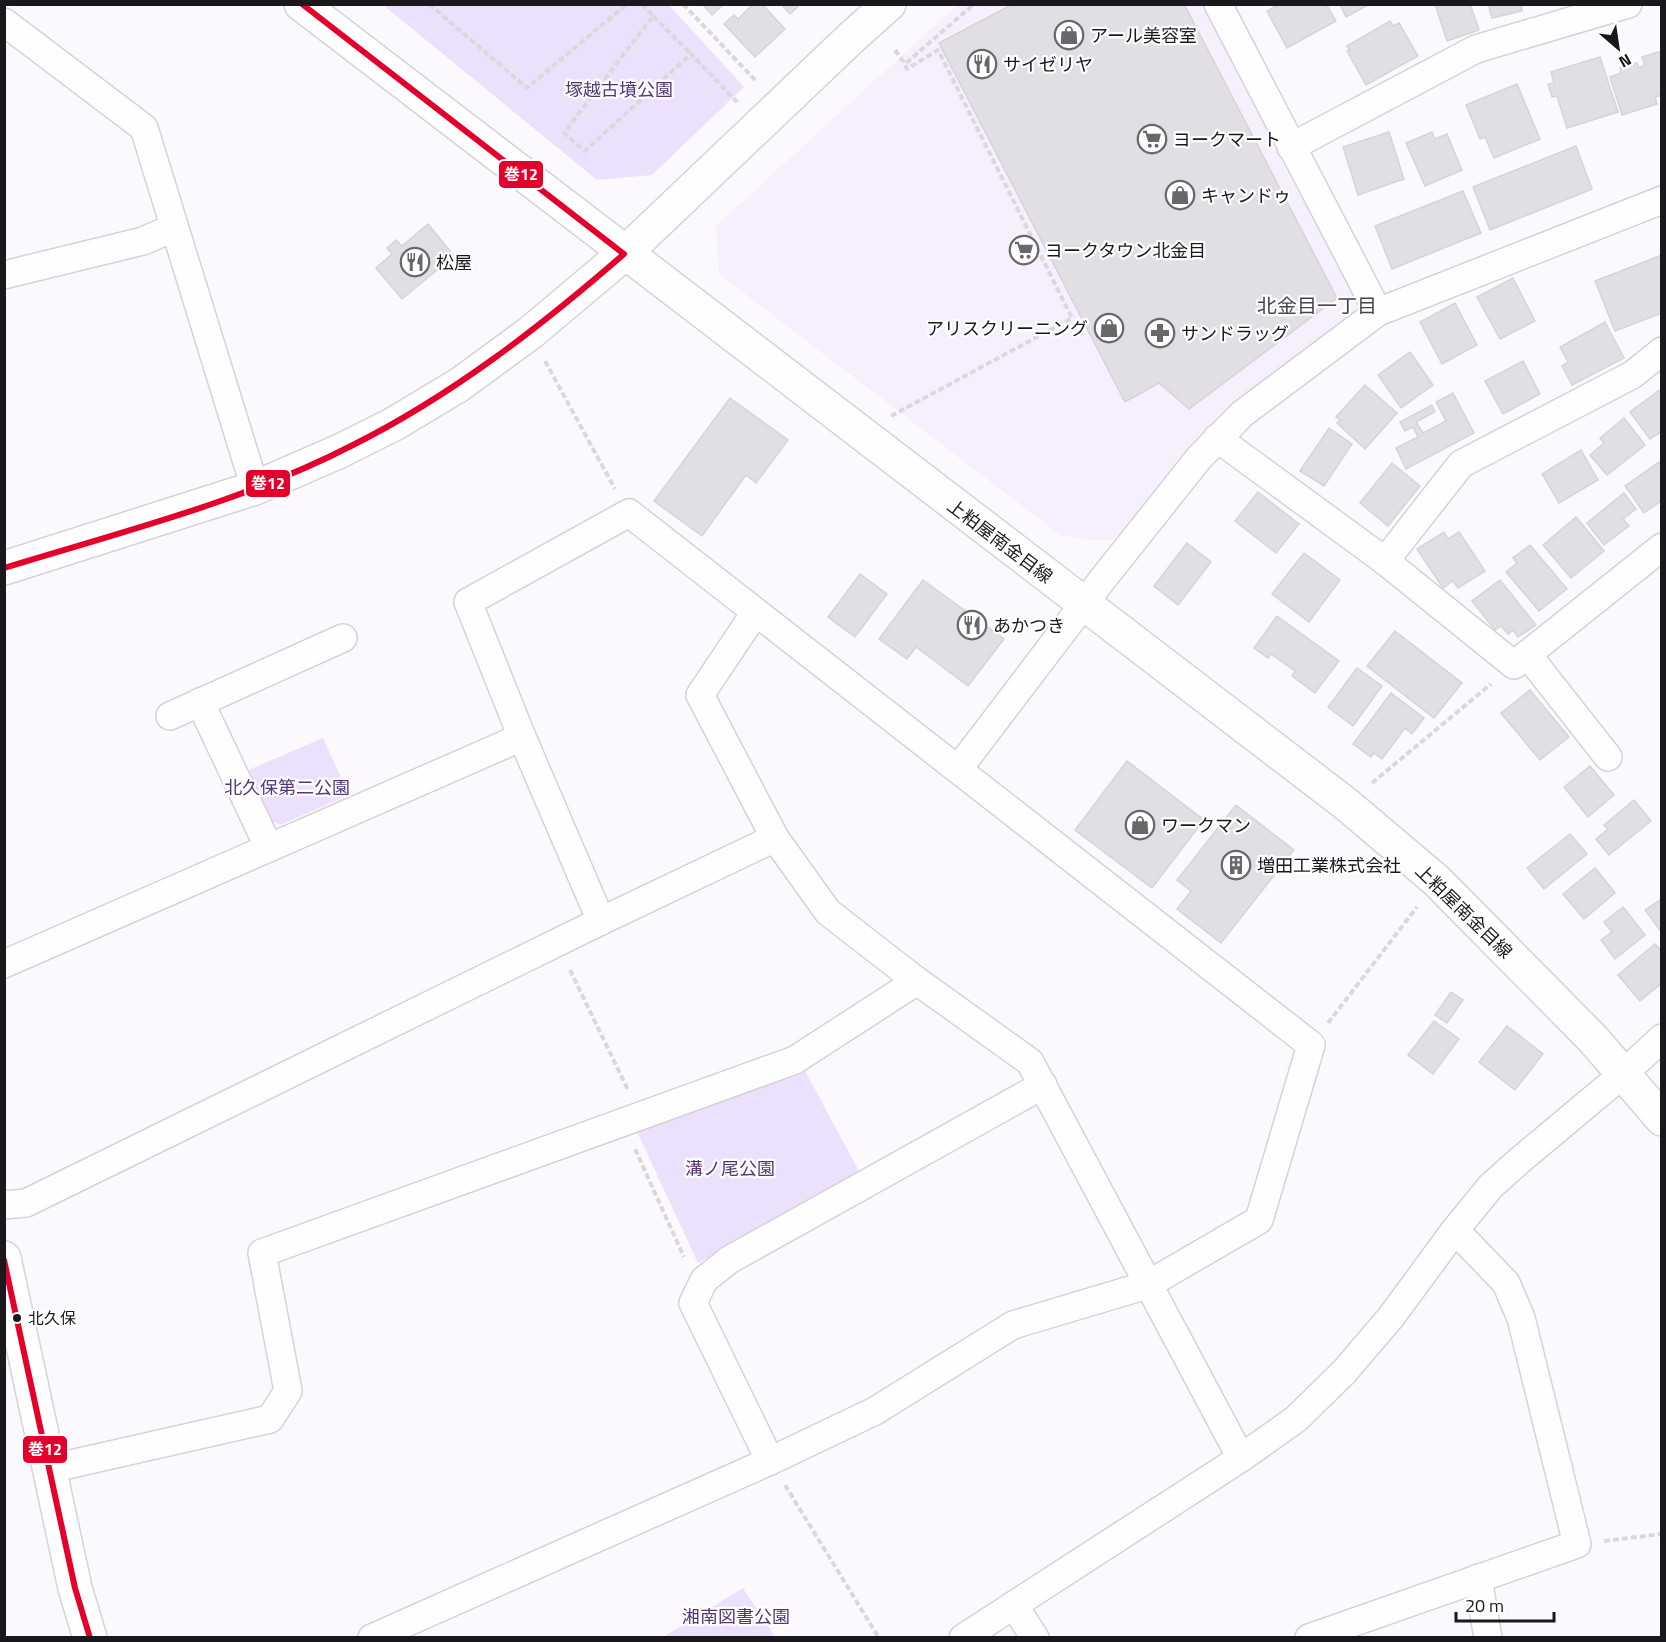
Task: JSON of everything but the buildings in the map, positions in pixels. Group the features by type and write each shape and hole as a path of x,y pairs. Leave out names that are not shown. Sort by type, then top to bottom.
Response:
{"main road":[{"name":"上粕屋南金目線","path":"301,4 624,254 1346,804 1437,881 1593,1039 1662,1119"},
{"path":"4,568 255,489 340,452 394,424 459,385 530,333 624,254 889,4"},
{"path":"4,1257 75,1588 90,1638"}],"street":[{"path":"1218,4 1378,312"},
{"path":"1291,147 1476,49 1628,4"},
{"path":"10,34 144,129 255,489"},
{"path":"959,768 1136,537 1217,438 1242,414 1378,312 1662,200"},
{"path":"4,275 143,241 173,228"},
{"path":"1385,561 1461,464 1632,375 1662,351"},
{"path":"1217,438 1385,561 1514,665 1662,547"},
{"path":"372,1638 770,1461 875,1411 1013,1325 1147,1285 1258,1220 1311,1044 959,768 628,513 468,602 522,737 601,921"},
{"path":"755,613 700,695 775,838 828,912 917,981 1030,1062 1241,1458"},
{"path":"170,716 343,638"},
{"path":"1527,654 1608,757"},
{"path":"200,702 269,848"},
{"path":"4,964 522,737"},
{"path":"4,1205 26,1203 775,838"},
{"path":"49,1469 270,1419 288,1391 261,1253 795,1060 917,981"},
{"path":"963,1638 1241,1458 1296,1419 1344,1372 1391,1317 1455,1230 1491,1186 1662,1038"},
{"path":"770,1461 693,1304 704,1280 729,1260 1044,1085"},
{"path":"1309,1638 1577,1544 1521,1318 1506,1283 1455,1230"},
{"path":"1478,1578 1488,1638"},
{"path":"1014,1605 1035,1638"}],"path":[{"path":"429,4 527,88 627,4"},
{"path":"642,4 740,105"},
{"path":"683,4 760,85"},
{"path":"905,64 974,4"},
{"path":"652,16 564,133 585,151 691,54"},
{"path":"888,418 1072,318 938,50 907,69 895,50"},
{"path":"530,333 628,513"},
{"path":"1370,785 1497,679"},
{"path":"1311,1044 1437,881"},
{"path":"556,943 631,1118 686,1263"},
{"path":"770,1461 879,1638"},
{"path":"1577,1544 1662,1534"}],"shaded area":[{"name":"ヨークタウン北金目","path":"957,5 1203,5 1360,308 1218,416 1124,532 1110,540 1088,540 1060,535 719,274 716,226"}],"green space":[{"name":"塚越古墳公園","path":"383,5 669,5 744,87 652,175 597,180"},
{"name":"北久保第二公園","path":"323,738 349,795 280,825 265,818 244,772"},
{"name":"溝ノ尾公園","path":"803,1067 859,1171 698,1263 637,1132"},
{"name":"湘南図書公園","path":"743,1588 775,1637 663,1637"}],"transit line":[{"name":"巻12","path":"4,568 224,500 310,466 351,446 459,383 527,334 624,254 302,4"},
{"name":"巻12","path":"4,1260 75,1588 90,1638"}],"place":[{"name":"アール美容室","path":"1069,35"},
{"name":"サイゼリヤ","path":"982,64"},
{"name":"ヨークマート","path":"1152,139"},
{"name":"キャンドゥ","path":"1180,195"},
{"name":"ヨークタウン北金目","path":"1024,250"},
{"name":"松屋","path":"415,262"},
{"name":"アリスクリーニング","path":"1109,328"},
{"name":"サンドラッグ","path":"1160,333"},
{"name":"あかつき","path":"972,625"},
{"name":"ワークマン","path":"1140,825"},
{"name":"増田工業株式会社","path":"1236,865"},
{"name":"北久保","path":"17,1318"}],"district":[{"name":"北金目一丁目","path":"1317,305"}]}
